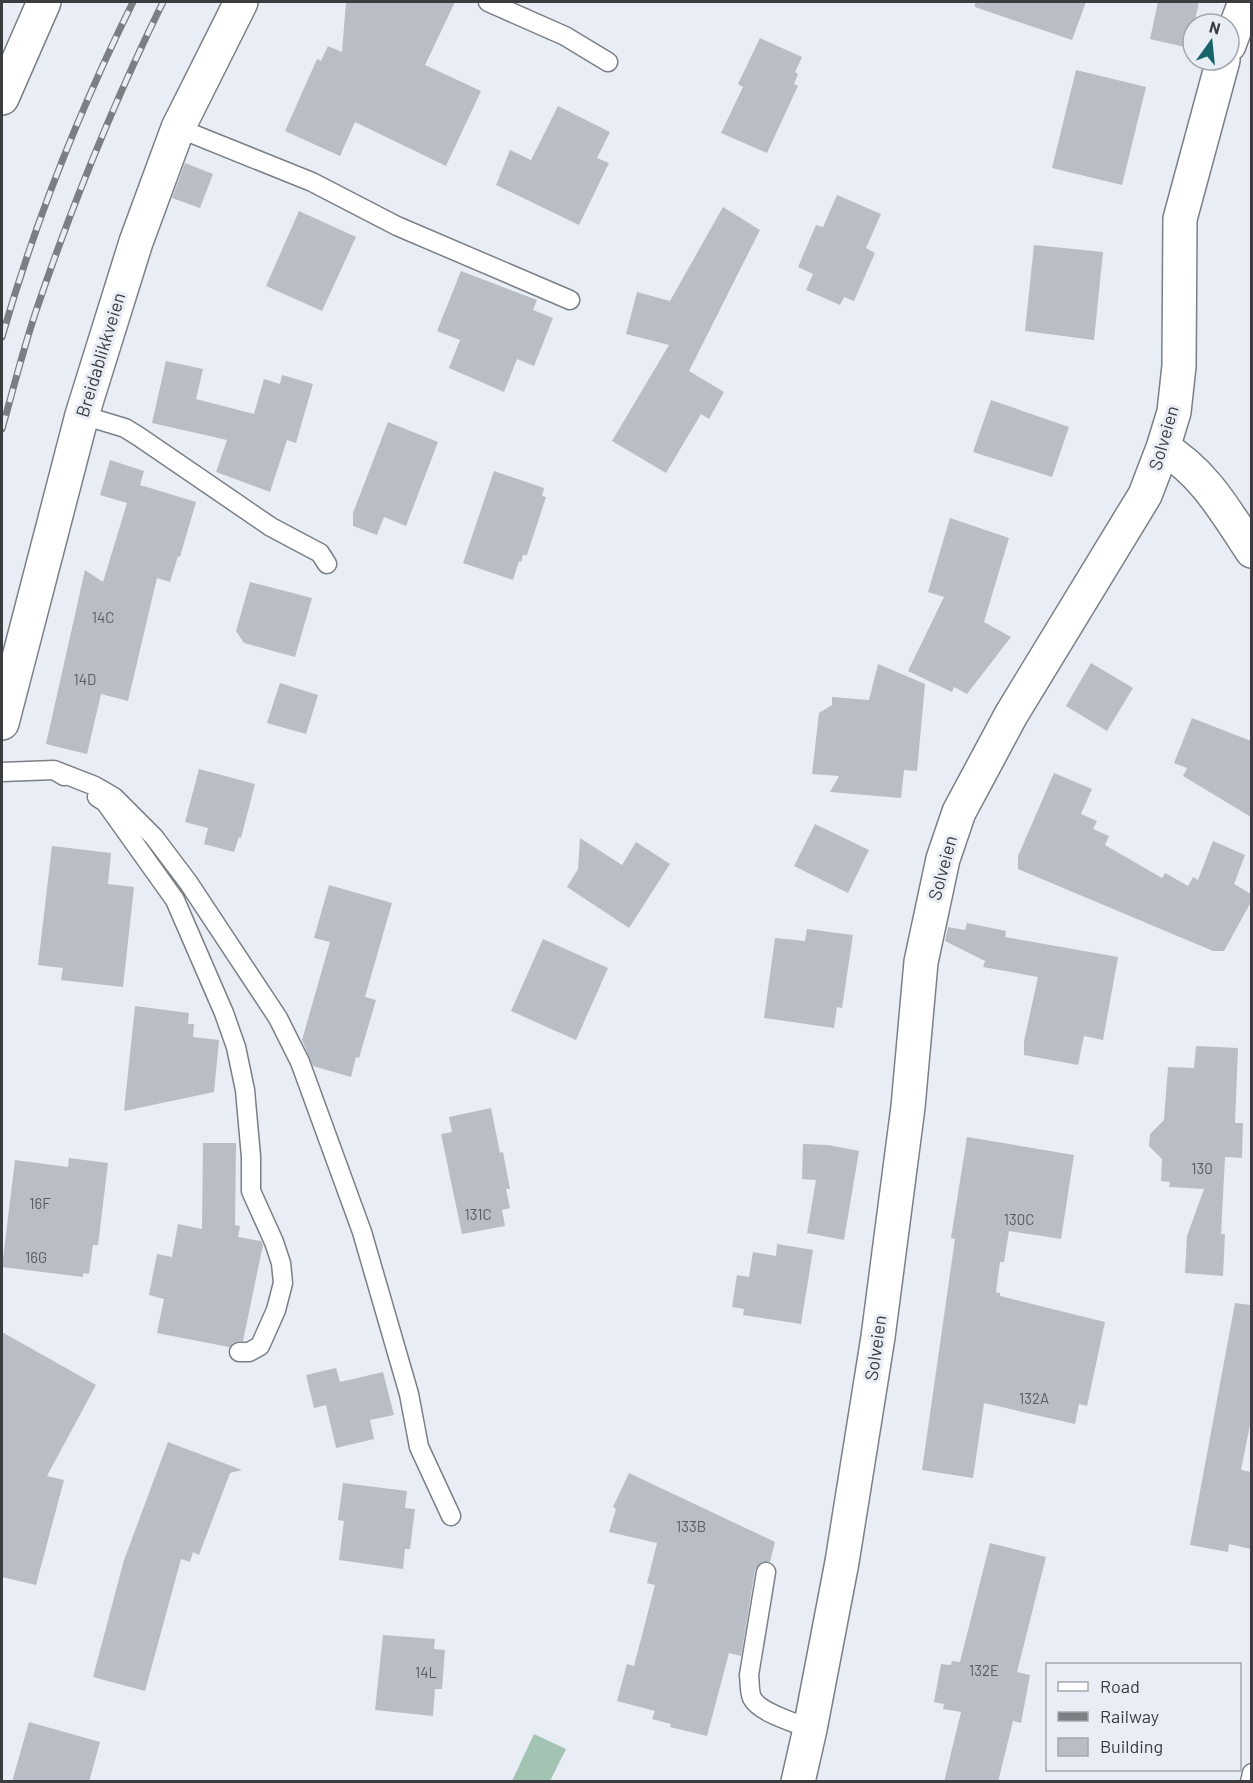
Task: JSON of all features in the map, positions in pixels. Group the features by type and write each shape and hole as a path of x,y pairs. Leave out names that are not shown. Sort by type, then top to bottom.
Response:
{"street":[{"path":"2,98 44,2"},
{"name":"Breidablikkveien","path":"2,723 82,415 136,242 178,128 241,2"},
{"name":"Solveien","path":"798,1782 842,1562 878,1337 908,1107 921,962 943,859 959,812 1011,715 1145,495 1163,448 1174,412 1179,366 1180,219 1220,72"},
{"path":"1163,448 1179,457 1195,471 1212,491 1251,551"}],"lane":[{"path":"488,2 565,36 608,62"},
{"path":"178,128 312,182 397,226 570,300"},
{"path":"82,415 110,423 138,436 271,527 320,553 327,564"},
{"path":"2,772 54,770 95,786 114,797 154,837 177,866 278,1018 300,1062 362,1232 409,1394 419,1447 451,1516"},
{"path":"54,770 105,802 175,900 224,1013 236,1047 245,1090 251,1157 250,1191 274,1242 281,1263 283,1282 276,1310 260,1346 249,1352 239,1352"},
{"path":"766,1572 749,1675 750,1691 753,1700 760,1708 810,1729"},
{"path":"1250,1782 1251,1773"}],"green space":[{"path":"534,1734 566,1749 550,1781 512,1781"}],"building":[{"path":"346,2 455,2 425,65 481,91 446,166 355,122 340,156 285,131 317,59 321,61 328,46 342,52"},
{"path":"975,2 1086,2 1072,40 975,7"},
{"path":"1158,2 1199,2 1197,12 1181,12 1181,46 1150,39"},
{"path":"760,38 802,57 795,72 798,74 794,84 798,86 767,153 721,133 743,87 738,84"},
{"path":"1076,70 1146,87 1122,185 1052,168"},
{"path":"558,106 610,132 597,158 609,163 579,225 496,185 510,150 531,160"},
{"path":"185,163 213,174 200,208 172,198"},
{"path":"837,195 881,214 866,248 875,253 854,301 844,297 840,305 806,290 813,274 798,267 816,225 823,227"},
{"path":"723,207 760,230 689,371 724,392 709,419 701,414 666,473 612,441 669,345 626,334 637,292 670,301"},
{"path":"299,211 356,237 322,311 266,286"},
{"path":"1034,245 1103,252 1094,340 1025,331"},
{"path":"461,271 537,300 533,310 553,318 534,366 517,359 504,392 449,368 460,340 437,331"},
{"path":"166,361 203,369 196,399 254,414 264,379 280,384 282,375 313,384 296,443 287,440 270,492 216,472 227,440 152,423"},
{"path":"991,400 1069,427 1052,477 973,452"},
{"path":"388,422 438,442 406,526 384,517 377,535 353,526 353,513"},
{"path":"110,460 144,471 140,485 196,502 170,582 157,578 128,701 101,694 87,754 46,744 85,570 103,582 127,503 100,495"},
{"path":"494,471 544,488 542,496 546,497 527,555 523,555 521,562 519,561 513,580 463,563"},
{"path":"950,518 1009,538 984,622 1011,637 967,694 954,687 952,692 908,671 944,597 928,592"},
{"path":"250,582 312,598 295,657 244,643 236,631"},
{"path":"1091,663 1133,688 1107,731 1066,706"},
{"path":"878,664 925,684 917,771 904,770 901,798 830,792 839,776 812,774 819,713 832,705 832,697 869,700"},
{"path":"280,683 318,695 306,734 267,723"},
{"path":"1192,718 1251,741 1251,817 1183,776 1187,768 1174,763"},
{"path":"199,769 255,784 241,838 239,837 234,852 204,844 208,828 185,822"},
{"path":"1054,773 1092,789 1081,814 1097,821 1093,829 1109,836 1105,845 1162,878 1165,873 1188,886 1193,877 1198,880 1213,841 1245,855 1234,884 1251,894 1251,902 1224,951 1213,951 1018,869 1018,856"},
{"path":"815,824 869,850 848,893 794,866"},
{"path":"580,838 622,865 636,842 670,864 629,928 567,887 578,869"},
{"path":"52,846 111,853 108,884 134,887 123,987 61,980 63,968 38,965"},
{"path":"329,885 392,903 365,997 376,1000 351,1077 313,1066 302,1040 330,942 314,938"},
{"path":"967,923 1006,931 1005,937 1118,957 1103,1040 1084,1036 1078,1065 1024,1055 1024,1041 1038,977 983,967 985,961 945,941 948,927 965,930"},
{"path":"807,929 853,935 842,1008 837,1007 834,1028 764,1018 775,938 805,941"},
{"path":"543,939 608,968 576,1040 511,1011"},
{"path":"135,1006 189,1013 188,1024 194,1024 193,1037 219,1040 214,1092 124,1111"},
{"path":"1196,1046 1238,1048 1235,1123 1243,1123 1242,1158 1225,1157 1221,1234 1225,1234 1223,1276 1185,1273 1187,1236 1204,1189 1169,1187 1170,1182 1161,1181 1162,1159 1149,1146 1150,1134 1164,1120 1168,1067 1194,1068"},
{"path":"491,1108 500,1153 503,1152 510,1189 506,1189 510,1208 502,1210 505,1226 462,1234 441,1134 452,1132 449,1117"},
{"path":"967,1137 1074,1155 1061,1239 1009,1231 1004,1262 1000,1262 996,1292 1000,1293 1000,1296 1105,1322 1087,1406 1079,1404 1075,1424 984,1403 973,1478 922,1470 955,1239 951,1238"},
{"path":"203,1143 236,1143 235,1225 240,1226 238,1237 261,1241 263,1245 243,1341 234,1342 229,1347 157,1333 164,1299 149,1295 157,1254 172,1257 178,1224 202,1229"},
{"path":"803,1144 828,1145 859,1151 844,1240 807,1233 816,1180 802,1179"},
{"path":"69,1158 108,1163 98,1245 93,1245 89,1274 83,1273 83,1277 2,1267 15,1160 68,1167"},
{"path":"777,1244 813,1250 801,1324 743,1315 744,1309 732,1307 737,1275 749,1277 753,1252 776,1256"},
{"path":"1235,1303 1251,1305 1251,1420 1241,1470 1251,1472 1251,1549 1229,1544 1228,1552 1190,1545"},
{"path":"2,1332 96,1385 47,1476 64,1480 36,1585 2,1577"},
{"path":"336,1368 340,1382 383,1372 394,1415 370,1420 374,1439 336,1448 326,1405 314,1408 306,1375"},
{"path":"168,1442 242,1470 230,1473 199,1555 193,1552 190,1562 181,1559 145,1691 93,1677 124,1560"},
{"path":"629,1473 775,1542 770,1562 762,1562 755,1570 741,1656 729,1653 707,1736 670,1727 671,1724 652,1719 655,1711 617,1701 627,1664 634,1666 655,1585 647,1583 657,1543 609,1532 616,1509 613,1507"},
{"path":"343,1483 407,1491 405,1508 415,1509 410,1549 405,1549 403,1569 339,1560 344,1521 338,1520"},
{"path":"990,1543 1046,1557 1017,1672 1030,1675 1021,1723 1013,1721 998,1782 944,1782 961,1712 943,1709 944,1704 934,1702 941,1664 951,1665 952,1661 960,1662"},
{"path":"383,1635 435,1639 434,1649 445,1650 442,1689 435,1689 433,1716 375,1710"},
{"path":"29,1722 100,1742 89,1782 12,1782"}],"railway":[{"path":"2,337 29,251 60,166 133,2"},
{"path":"2,429 31,326 64,232 111,116 163,2"}]}
